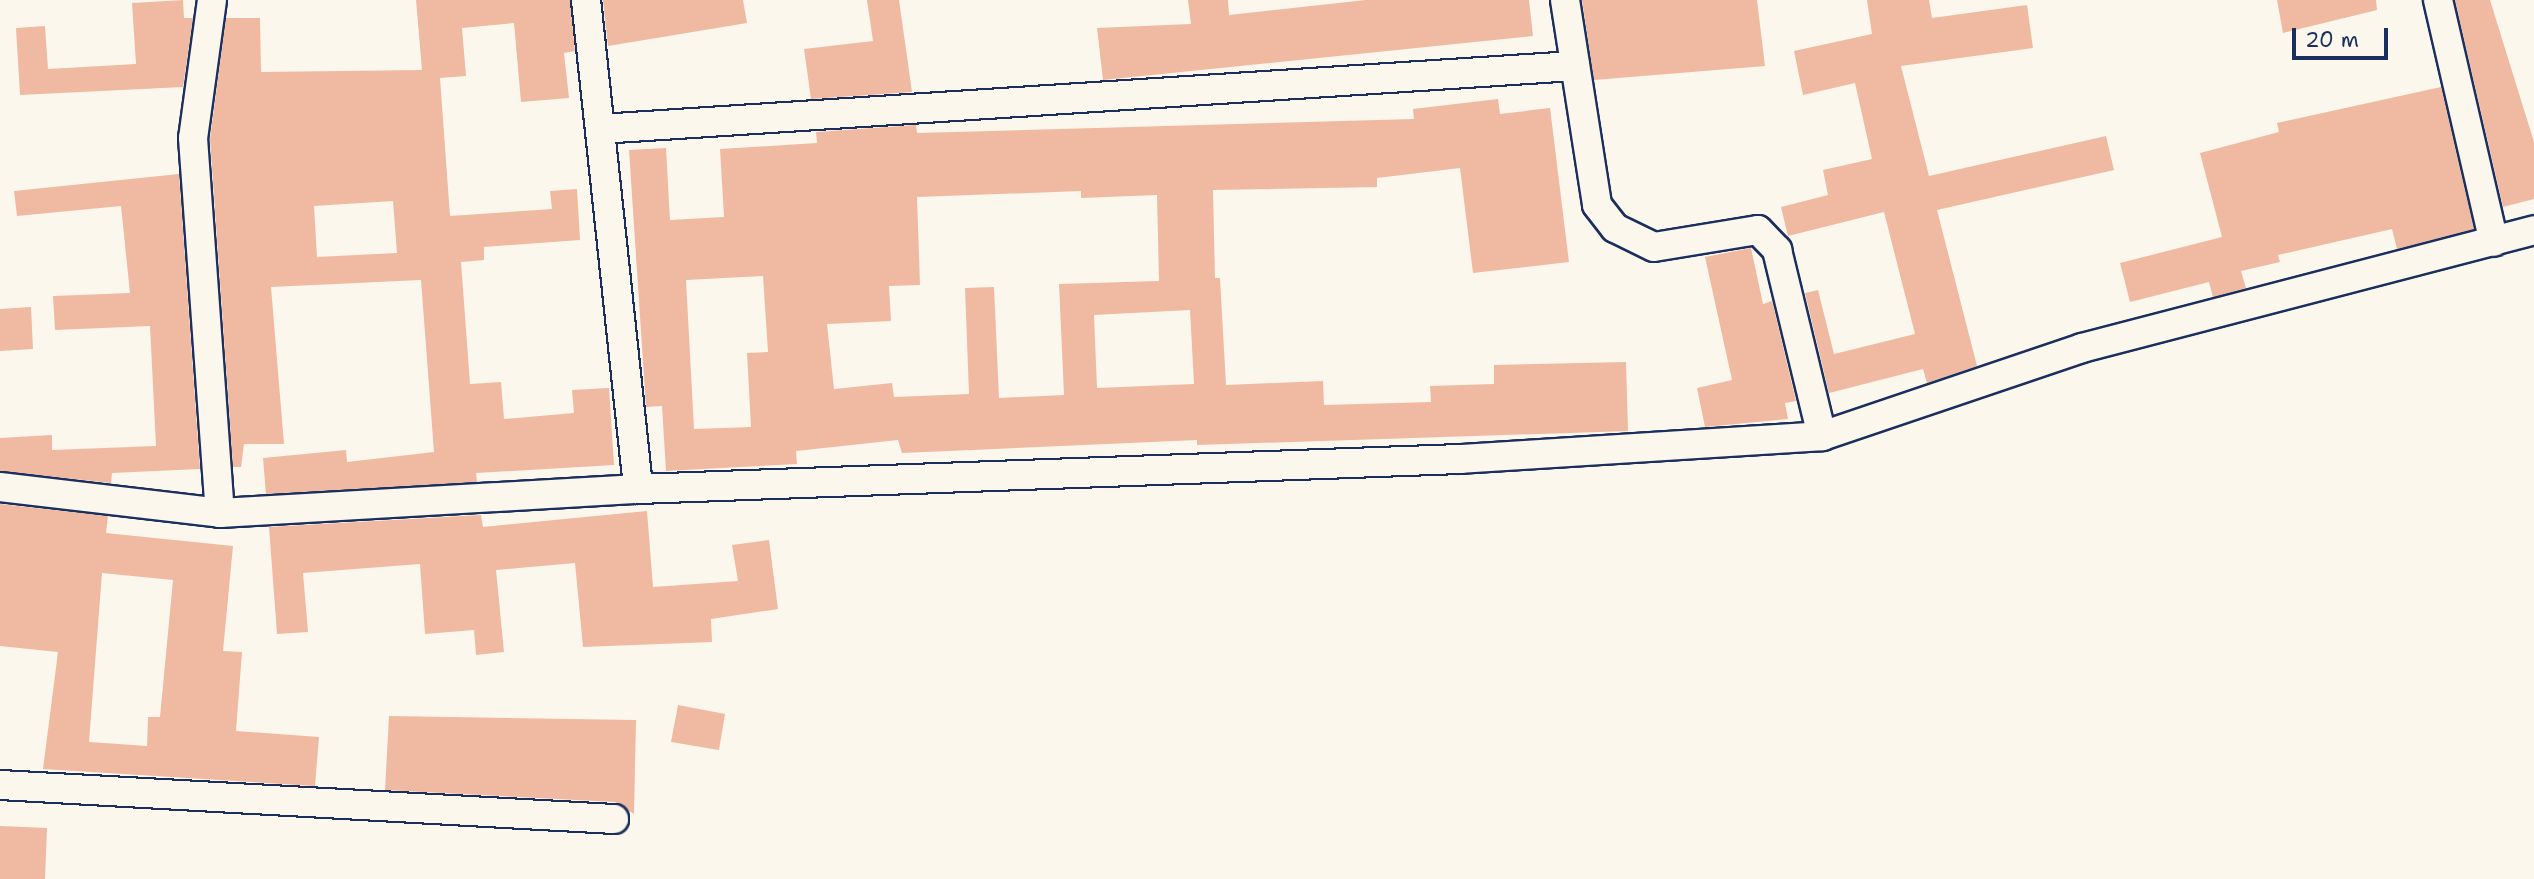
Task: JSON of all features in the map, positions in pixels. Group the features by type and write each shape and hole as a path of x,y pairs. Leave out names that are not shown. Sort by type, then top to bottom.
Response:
{"street":[{"path":"212,0 193,138 220,513"},
{"path":"586,0 638,489"},
{"path":"1565,0 1597,205 1615,228 1654,247 1758,230 1777,250 1822,436"},
{"path":"2438,0 2494,242"},
{"path":"600,129 1575,66"},
{"path":"0,487 220,513 638,489 1460,459 1822,436 2082,348 2534,230"},
{"path":"0,785 614,819"}],"building":[{"path":"183,0 184,18 193,18 183,87 20,95 16,28 45,26 48,69 136,64 132,3"},
{"path":"416,0 570,0 575,51 564,53 569,98 521,102 514,23 462,28 466,76 440,78 450,216 552,209 550,191 577,189 580,240 484,247 484,260 461,262 470,384 501,382 504,419 574,413 572,390 609,388 614,465 476,473 477,482 266,494 263,458 346,450 347,462 434,452 421,280 271,287 284,444 244,444 241,467 233,467 210,139 226,18 260,18 261,72 422,70","holes":["393,201 397,253 317,257 314,206"]},
{"path":"603,0 743,0 747,23 608,46"},
{"path":"867,0 899,0 912,92 811,99 804,49 873,41"},
{"path":"1188,0 1228,0 1229,15 1366,0 1529,0 1533,36 1103,80 1097,28 1191,24"},
{"path":"1582,0 1757,0 1765,66 1594,80"},
{"path":"1867,0 1929,0 1932,18 2027,5 2033,48 1901,66 1929,176 2106,136 2114,170 1937,210 1977,366 1927,383 1923,369 1829,393 1805,293 1818,290 1834,354 1915,334 1884,212 1788,236 1781,207 1828,195 1823,170 1872,159 1855,83 1803,95 1794,51 1872,34"},
{"path":"2277,0 2376,0 2377,10 2283,33"},
{"path":"2455,0 2490,0 2534,142 2534,199 2503,207"},
{"path":"2441,87 2474,229 2397,249 2392,229 2278,255 2280,262 2241,271 2246,288 2213,297 2209,282 2130,302 2120,263 2222,237 2200,153 2279,132 2277,123"},
{"path":"1498,99 1500,114 1550,108 1569,262 1473,273 1460,168 1377,178 1377,187 1213,190 1215,278 1220,278 1226,385 1323,381 1324,405 1431,402 1430,386 1494,384 1494,365 1626,362 1628,431 1197,445 1197,440 902,453 898,440 796,451 797,464 666,471 662,406 646,407 629,150 666,148 670,220 724,217 720,149 817,143 816,132 916,125 917,133 1414,119 1413,109","holes":["1081,191 1081,198 1157,195 1159,281 1059,284 1064,395 999,398 994,287 965,288 969,394 894,397 892,383 834,389 827,324 891,321 889,286 920,285 917,197","763,276 768,352 747,353 751,427 694,429 686,280","1190,310 1194,384 1097,388 1094,315"]},
{"path":"179,174 200,469 112,473 111,483 0,471 0,438 52,435 52,450 156,446 150,326 55,330 53,296 130,293 121,206 17,216 14,191"},
{"path":"1751,248 1763,304 1772,301 1796,401 1785,403 1788,419 1705,427 1697,388 1732,380 1705,257"},
{"path":"31,307 33,349 0,351 0,309"},
{"path":"0,504 108,516 106,533 233,546 223,651 242,652 236,731 319,737 315,786 43,769 58,652 0,646","holes":["102,573 173,580 160,717 148,717 147,746 89,742"]},
{"path":"647,511 653,587 738,581 732,545 769,540 778,609 711,619 712,642 583,647 575,563 496,570 504,652 476,655 474,630 425,634 420,564 303,573 308,632 277,634 269,527 481,515 483,527"},
{"path":"678,705 725,714 719,750 671,742"},
{"path":"389,716 636,720 634,814 615,802 385,790"},
{"path":"0,826 47,828 45,879 0,879"}]}
